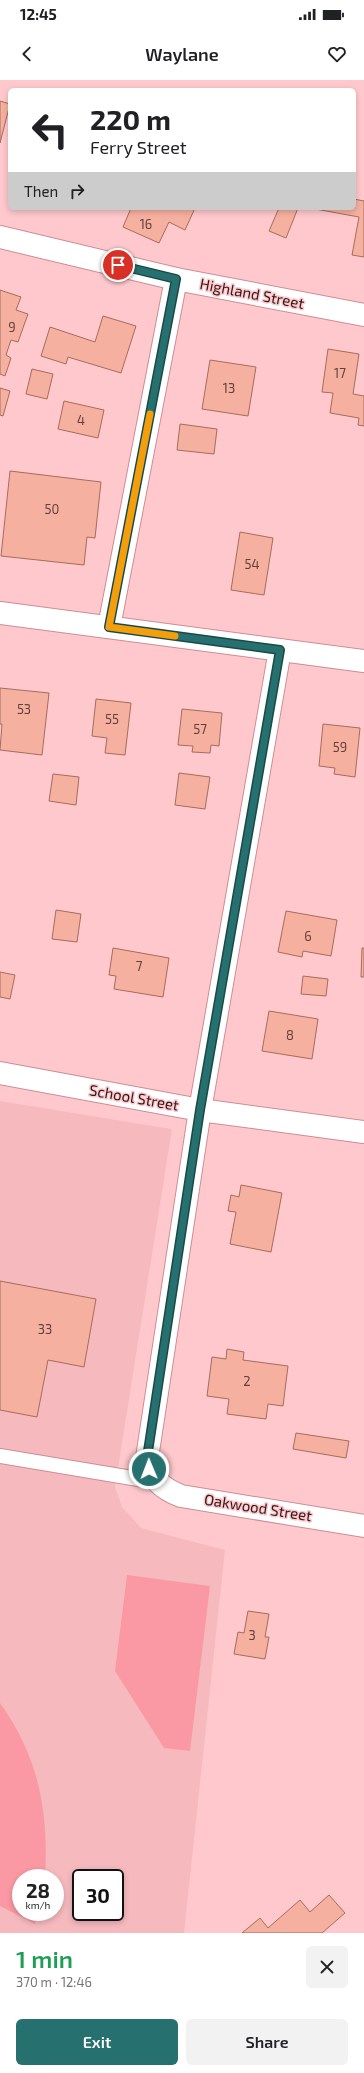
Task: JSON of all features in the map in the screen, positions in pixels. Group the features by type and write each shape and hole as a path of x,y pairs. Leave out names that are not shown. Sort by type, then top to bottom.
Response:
{"street":[{"name":"Highland Street","path":"0,237 176,279 364,315"},
{"path":"109,627 176,279"},
{"path":"0,613 364,661"},
{"path":"156,1482 149,1469 147,1458 200,1110 280,650"},
{"name":"School Street","path":"0,1073 200,1110 364,1132"},
{"name":"Oakwood Street","path":"156,1482 170,1491 182,1496 364,1526"}],"lane":[{"path":"0,1456 156,1482"}],"shaded area":[{"path":"0,1101 172,1129 115,1487 122,1507 141,1528 225,1550 184,1933 0,1933"},
{"path":"127,1575 210,1586 190,1751 164,1748 115,1671"},
{"path":"0,1703 24,1744 39,1786 43,1808 46,1854 45,1869 12,1869 12,1912 0,1906"}],"building":[{"path":"0,101 8,103 8,112 0,143"},
{"path":"356,199 364,201 364,257 352,255 359,217 321,210 356,210"},
{"path":"130,210 194,210 185,230 169,222 159,243 123,227"},
{"path":"278,210 297,210 286,238 269,231"},
{"path":"0,290 21,297 16,310 28,314 18,342 11,340 6,355 11,358 5,376 0,374"},
{"path":"103,316 136,326 121,373 68,357 66,364 41,356 50,327 95,342"},
{"path":"328,349 359,354 353,394 364,396 364,426 358,425 359,418 330,413 333,393 322,392"},
{"path":"210,360 256,367 248,416 202,409"},
{"path":"32,369 53,374 47,399 26,394"},
{"path":"0,388 10,391 3,416 0,415"},
{"path":"64,401 104,410 98,438 58,429"},
{"path":"180,424 217,429 214,454 177,450"},
{"path":"10,471 101,482 95,538 87,537 84,565 1,556"},
{"path":"240,532 273,538 264,595 231,590"},
{"path":"0,688 49,693 42,755 0,750 2,724 0,724"},
{"path":"96,699 131,703 125,755 105,753 107,738 92,736"},
{"path":"182,709 222,713 219,746 211,745 210,753 192,752 193,746 178,745"},
{"path":"323,724 360,728 355,777 334,774 335,768 319,766"},
{"path":"179,773 210,777 205,809 175,805"},
{"path":"53,774 79,777 76,805 49,801"},
{"path":"56,910 81,914 77,942 52,939"},
{"path":"286,911 337,920 331,956 303,951 302,957 278,952"},
{"path":"113,948 169,958 163,997 114,989 116,976 109,975"},
{"path":"362,948 364,948 364,977 361,977"},
{"path":"0,972 15,975 10,999 0,997"},
{"path":"303,976 328,979 326,996 301,994"},
{"path":"269,1011 318,1019 312,1059 262,1051"},
{"path":"241,1185 282,1193 271,1252 230,1244 236,1212 228,1211 231,1195 239,1197"},
{"path":"0,1281 96,1299 84,1367 48,1360 37,1417 0,1410"},
{"path":"227,1349 244,1352 243,1360 288,1366 283,1406 268,1404 266,1419 227,1414 229,1399 207,1396 212,1357 226,1359"},
{"path":"296,1433 349,1441 346,1458 293,1449"},
{"path":"248,1611 269,1614 265,1637 269,1637 265,1659 234,1654 238,1632 244,1633"},
{"path":"329,1895 345,1913 322,1933 242,1933 260,1918 268,1928 300,1900 310,1912"}],"slow traffic":[{"path":"150,414 109,627 175,636"}],"route":[{"path":"118,265 176,279 109,627 280,650 200,1110 147,1458 149,1469"}]}
